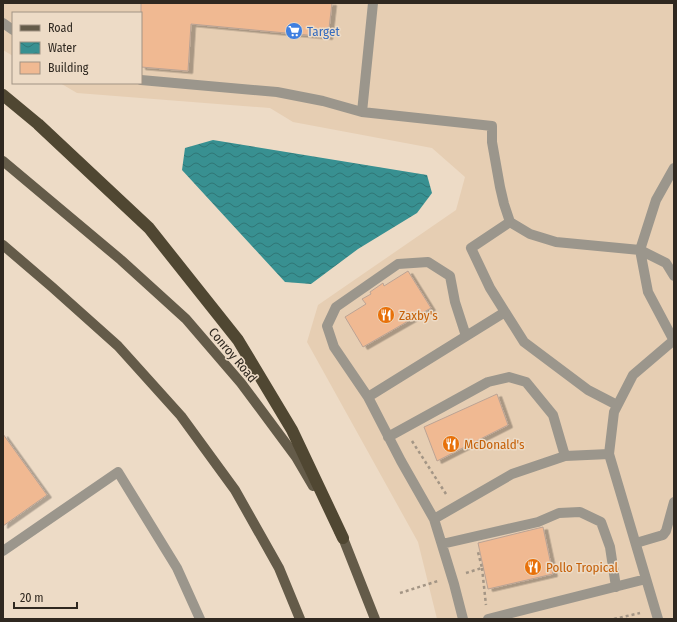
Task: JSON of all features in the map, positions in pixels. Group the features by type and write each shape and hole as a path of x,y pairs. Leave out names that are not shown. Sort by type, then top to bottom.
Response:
{"highway":[{"path":"3,95 38,124 149,228 238,340 292,430 343,538"}],"main road":[{"name":"Conroy Road","path":"3,161 121,260 186,320 241,383 296,457 343,538 375,619"},
{"path":"3,245 118,346 181,416 235,490 279,568 300,619"}],"lane":[{"path":"362,112 373,3"},
{"path":"3,23 12,29"},
{"path":"142,80 277,92 323,101 362,112 492,126 492,142 499,180 504,204 510,222 530,234 556,242 640,250 666,263 674,276"},
{"path":"658,619 610,454 614,412 633,375 674,340 648,292 640,250 656,200 674,168"},
{"path":"510,222 471,248 490,288 524,342 588,390 617,404"},
{"path":"463,619 434,519 388,437 368,397 334,346 327,326 336,307 398,264 428,262 450,276 455,302 466,336"},
{"path":"368,397 505,312"},
{"path":"388,437 488,382 509,378 526,382 553,414 565,456"},
{"path":"434,519 512,474 565,456 610,454"},
{"path":"3,551 118,472 177,568 200,619"},
{"path":"636,543 663,536 666,531 674,502"},
{"path":"442,544 538,522 559,513 580,512 601,522 610,547 616,587"},
{"path":"487,615 646,579"}],"path":[{"path":"482,568 487,615"}],"shaded area":[{"path":"3,3 674,3 674,619 437,619 418,542 307,342 318,305 456,210 465,177 432,148 293,122 270,108 77,93 62,84 142,84 142,12 12,12 12,55 3,50"}],"water":[{"path":"213,140 427,175 432,193 417,213 358,249 311,284 285,282 182,170 185,148"}],"building":[{"name":"Target","path":"141,3 332,3 328,37 191,24 188,71 142,67"},
{"path":"408,271 431,308 363,347 345,317 366,304 362,299 371,294 370,292 383,283 384,286"},
{"name":"McDonald's","path":"497,394 508,425 437,461 424,427"},
{"path":"3,434 47,495 3,526"},
{"path":"543,527 553,574 488,589 478,543"}],"place":[{"name":"Target","path":"294,31"},
{"name":"Zaxby's","path":"386,315"},
{"name":"McDonald's","path":"451,444"},
{"name":"Pollo Tropical","path":"533,567"}]}
